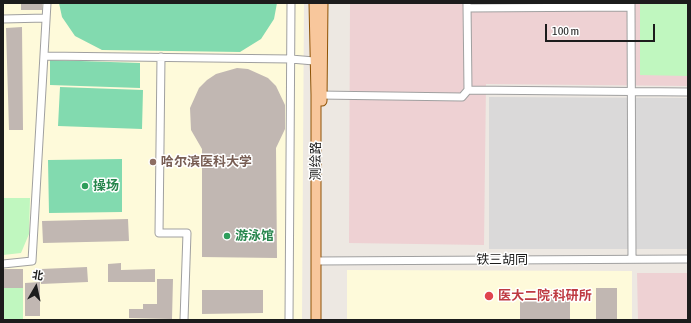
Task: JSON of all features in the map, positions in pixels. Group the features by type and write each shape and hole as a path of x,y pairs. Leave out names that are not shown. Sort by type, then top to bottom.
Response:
{"main road":[{"name":"测绘路","path":"314,3 314,61 319,95"},
{"name":"测绘路","path":"316,320 318,261 319,95 323,3"},
{"name":"测绘路","path":"318,261 320,320"}],"street":[{"path":"3,264 32,261 47,3"},
{"path":"289,320 291,3"},
{"path":"319,95 462,97 468,90 467,5 631,5 632,260"},
{"path":"3,19 46,18"},
{"path":"44,56 291,59 314,61"},
{"path":"161,57 159,233 187,234 184,320"},
{"path":"468,90 688,92"},
{"name":"铁三胡同","path":"318,261 688,259"}],"shaded area":[{"name":"哈尔滨医科大学","path":"3,3 304,3 302,320 3,320"},
{"path":"350,3 688,3 688,86 486,84 484,245 349,243"},
{"path":"489,97 688,98 688,249 489,249"},
{"name":"医大二院·科研所","path":"347,270 632,271 632,320 347,320"},
{"path":"637,273 688,273 688,320 638,320"}],"green space":[{"path":"59,3 277,3 274,19 261,39 240,52 102,50 75,36 62,17"},
{"path":"640,3 688,3 688,76 640,75"},
{"path":"50,60 140,63 140,88 50,85"},
{"path":"60,87 143,90 142,129 58,126"},
{"name":"操场","path":"122,159 122,212 49,213 48,160"},
{"path":"3,198 30,198 29,234 21,253 3,255"},
{"path":"3,288 23,288 23,320 3,320"}],"building":[{"path":"21,3 42,3 42,10 21,10"},
{"path":"22,27 23,130 9,130 6,28"},
{"path":"237,68 248,69 268,78 276,86 285,105 285,129 276,148 277,258 202,257 202,149 191,130 190,108 199,88 207,80 216,74"},
{"path":"128,219 129,241 43,243 42,221"},
{"path":"121,263 121,270 155,269 155,282 108,282 108,264"},
{"path":"87,267 88,282 41,284 41,269"},
{"path":"3,269 23,269 23,288 3,288"},
{"path":"157,279 173,279 172,319 129,318 129,309 143,309 143,304 157,304"},
{"path":"40,282 40,316 25,316 25,283"},
{"path":"596,288 617,288 617,320 596,320"},
{"path":"202,290 263,290 263,313 202,314"},
{"path":"537,292 570,292 570,320 520,320 520,298 537,298"}],"place":[{"name":"哈尔滨医科大学","path":"153,162"},
{"name":"操场","path":"85,186"},
{"name":"游泳馆","path":"227,236"},
{"name":"医大二院·科研所","path":"489,296"}]}
